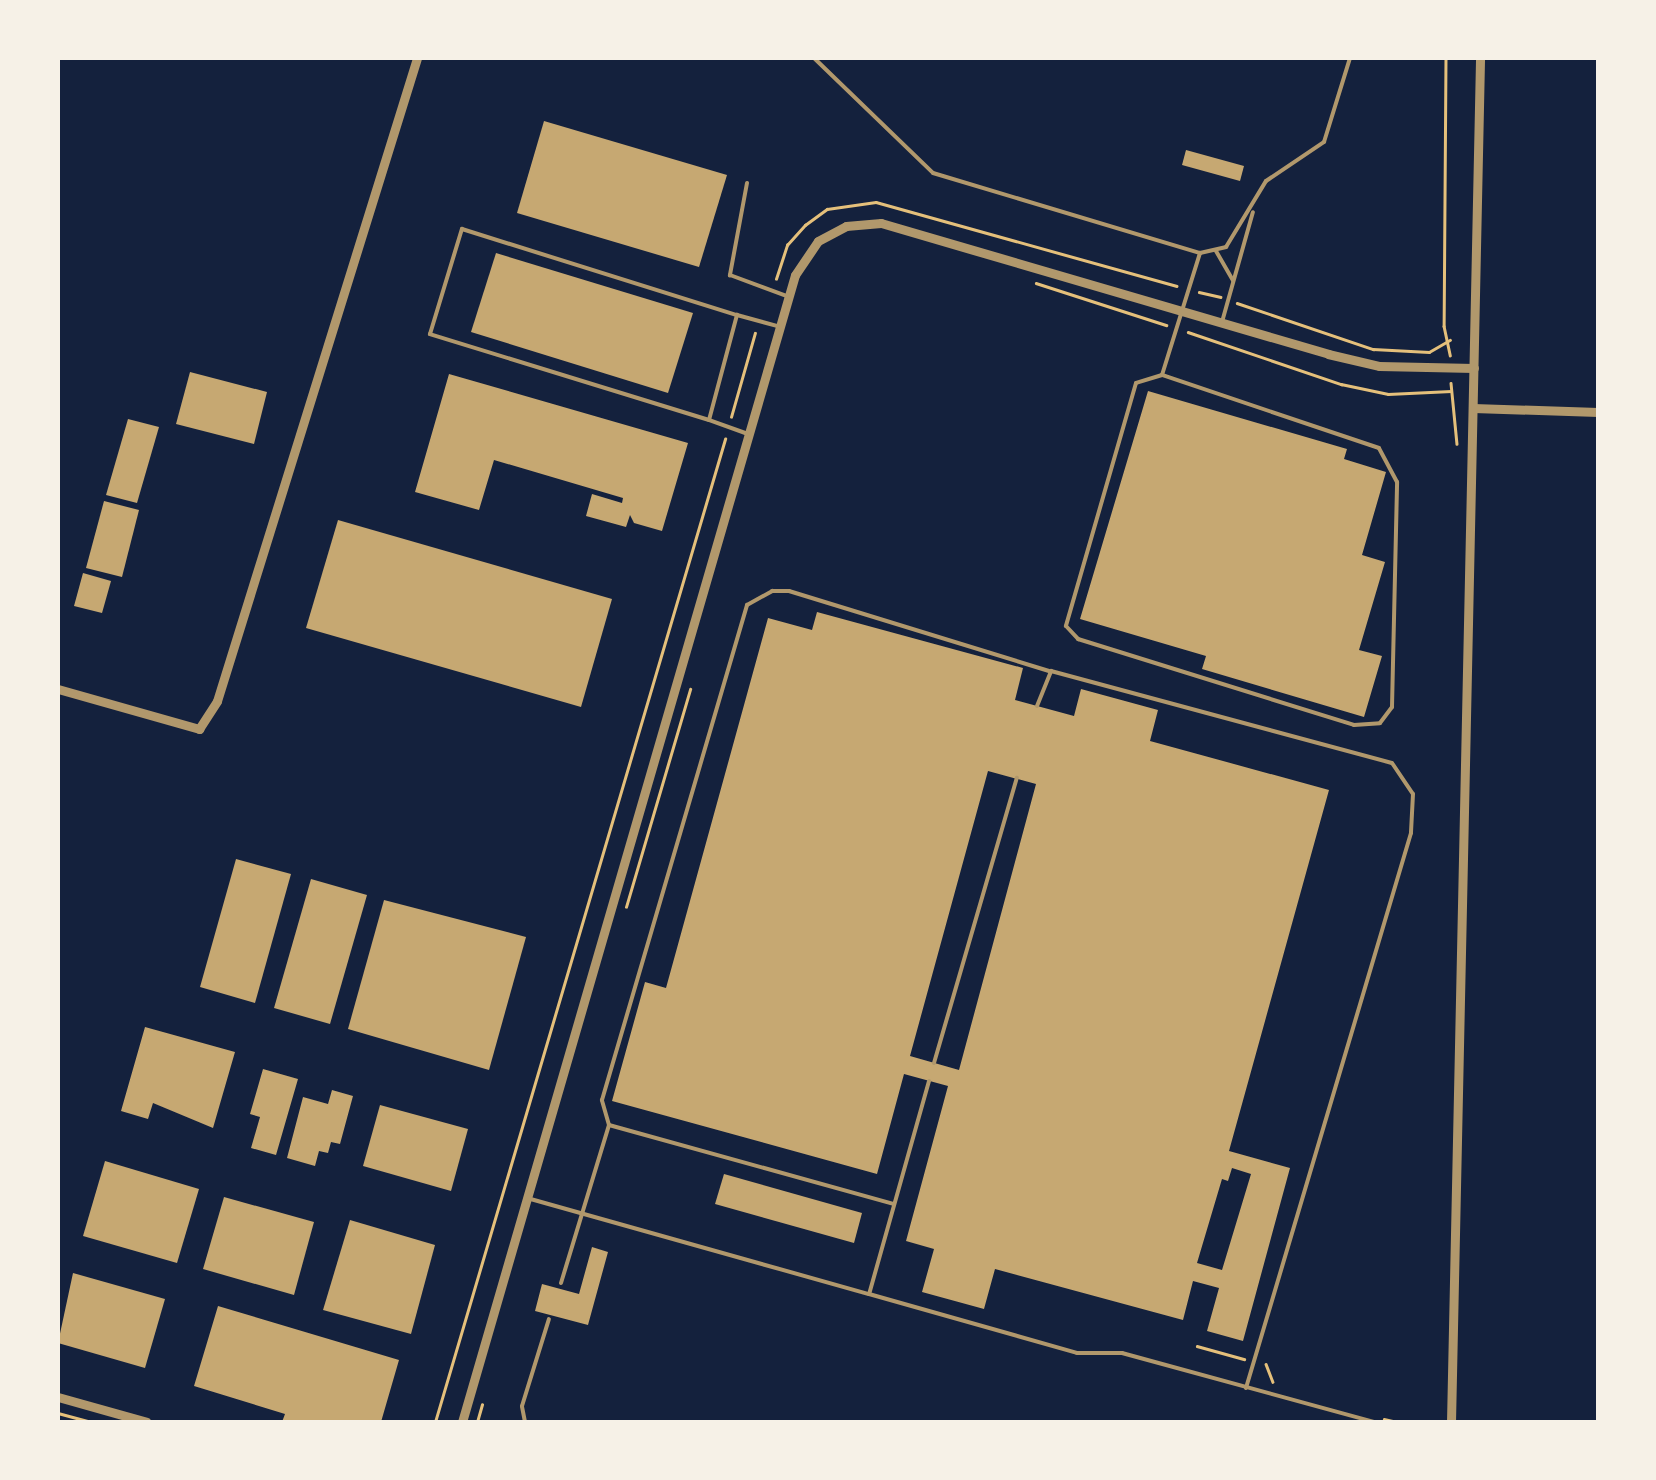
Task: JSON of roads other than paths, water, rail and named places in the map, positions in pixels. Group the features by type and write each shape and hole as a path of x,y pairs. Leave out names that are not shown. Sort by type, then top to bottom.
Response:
{"street":[{"path":"58,689 199,729 217,701 417,58"},
{"path":"1451,1422 1480,58"},
{"path":"462,1422 789,297 818,241 846,226 881,223 1379,366 1474,368"},
{"path":"1473,408 1598,412"},
{"path":"58,1405 147,1422"}],"lane":[{"path":"814,58 933,173 1200,252 1216,251 1254,209"},
{"path":"1222,322 1232,280 1251,235 1254,209 1266,181 1324,142 1350,58"},
{"path":"747,183 730,275 789,297"},
{"path":"750,434 430,334 462,230 780,327"},
{"path":"1216,251 1232,280"},
{"path":"1162,374 1200,252"},
{"path":"709,420 736,315"},
{"path":"1162,374 1379,448 1397,482 1392,707 1380,723 1354,725 1078,639 1066,626 1136,384 1162,374"},
{"path":"560,1283 609,1125 602,1100 746,605 772,591 789,591 1051,671 1392,763 1413,794 1411,833 1246,1388"},
{"path":"1038,706 1051,671"},
{"path":"934,1063 1016,778"},
{"path":"869,1294 929,1081"},
{"path":"609,1125 894,1204"},
{"path":"527,1198 1077,1353 1122,1353 1377,1420"},
{"path":"526,1422 522,1406 549,1319"}]}
